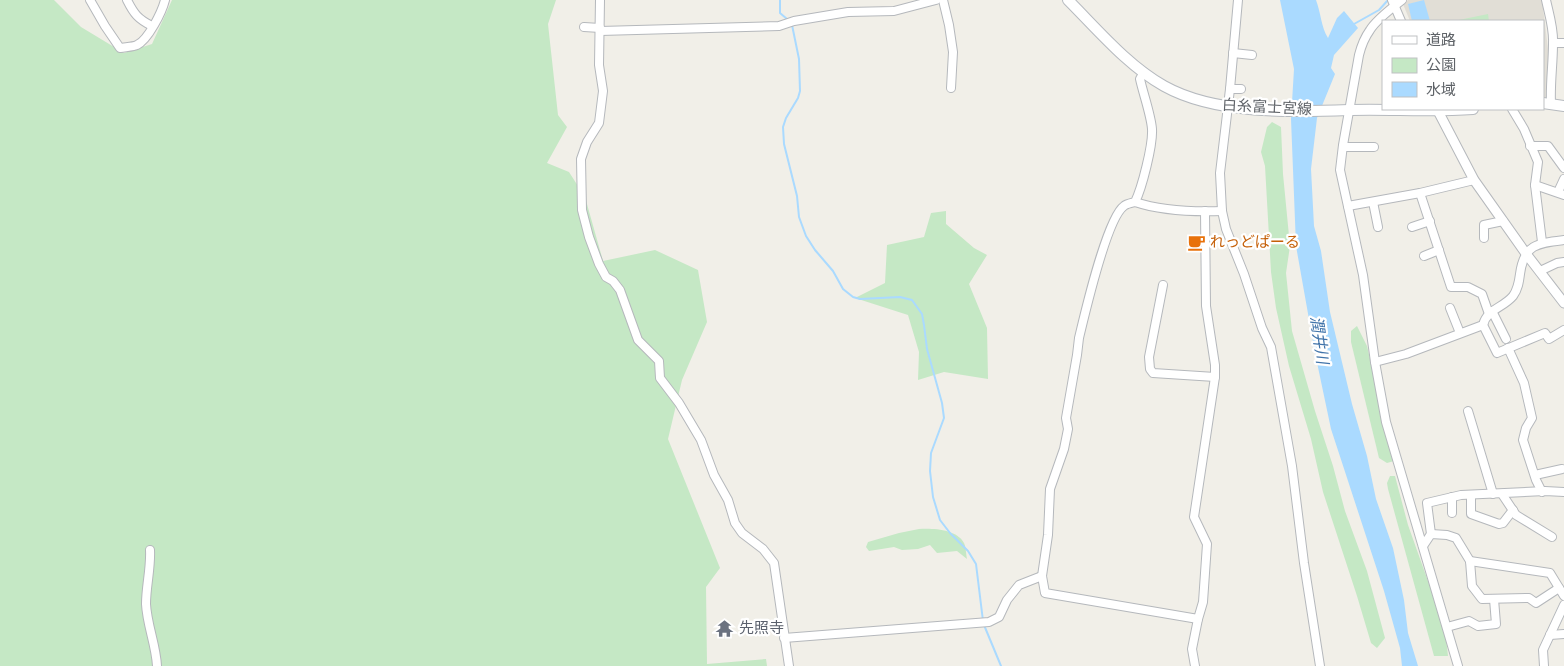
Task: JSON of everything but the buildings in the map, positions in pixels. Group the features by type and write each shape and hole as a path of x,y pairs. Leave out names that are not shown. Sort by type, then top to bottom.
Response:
{"main road":[{"name":"白糸富士宮線","path":"1068,0 1144,72 1164,86 1184,96 1228,107 1268,110 1437,110"},
{"path":"1547,104 1564,106"}],"street":[{"path":"90,0 120,48 137,45 148,34 163,8 165,0"},
{"path":"127,0 132,11 140,20 152,26"},
{"path":"600,0 599,65 602,91 599,123 586,142 581,159 582,210 589,237 606,277 613,281 620,290 638,340 658,361 660,378 679,403 702,440 714,475 728,500 735,523 742,533 763,549 774,563 789,666"},
{"path":"584,27 600,30 779,26 794,21 848,12 894,11 936,0"},
{"path":"943,0 953,52 951,88"},
{"path":"1237,0 1229,73 1230,89 1220,173 1222,211 1226,229 1244,274 1262,328 1271,347 1292,466 1304,563 1320,666"},
{"path":"1402,0 1393,3 1370,28 1362,46 1347,111 1340,170 1363,274 1375,362 1386,422 1458,666"},
{"path":"1546,0 1553,43 1547,104"},
{"path":"1393,3 1401,20"},
{"path":"1553,43 1564,43"},
{"path":"1232,53 1252,55"},
{"path":"1135,202 1146,166 1152,129 1140,79 1144,72"},
{"path":"1230,89 1242,89"},
{"path":"1437,110 1474,180 1527,255 1559,290 1564,303"},
{"path":"1513,110 1524,129 1538,162 1535,185 1542,242"},
{"path":"1530,146 1548,146 1564,168"},
{"path":"1343,147 1374,147"},
{"path":"1535,185 1561,194 1564,179"},
{"path":"1348,206 1420,193 1474,180"},
{"path":"1420,193 1451,287 1468,287 1482,294 1506,339"},
{"path":"1198,619 1045,593 1042,576 1048,535 1050,489 1064,449 1068,429 1066,418 1079,338 1109,230 1124,205 1135,202 1147,206 1205,212 1222,211"},
{"path":"1373,202 1378,227"},
{"path":"1195,666 1192,649 1203,602 1207,544 1194,517 1215,377 1215,364 1206,306 1205,275 1207,255 1205,212"},
{"path":"1412,227 1430,221"},
{"path":"1484,238 1484,225 1503,221"},
{"path":"1564,240 1542,242 1532,248 1521,265 1518,288 1512,298 1490,312 1484,319 1483,325 1497,353 1544,333 1549,340 1564,330"},
{"path":"1424,256 1439,250"},
{"path":"1540,271 1557,263 1564,262"},
{"path":"1163,285 1149,358 1150,369 1153,373 1215,377"},
{"path":"1450,308 1460,333"},
{"path":"1375,362 1406,354 1483,325"},
{"path":"1508,348 1524,383 1532,418 1526,428 1523,440 1542,492"},
{"path":"1468,411 1493,494"},
{"path":"1535,476 1562,468"},
{"path":"1423,546 1431,534 1427,503 1471,495 1564,492"},
{"path":"1502,494 1516,515 1552,537"},
{"path":"1471,495 1471,514 1499,524 1503,523 1513,510"},
{"path":"1452,497 1452,512"},
{"path":"1431,534 1447,535 1456,538 1470,561 1472,586 1482,599 1529,598 1536,603 1559,588"},
{"path":"150,550 146,602 147,615 157,654 157,666"},
{"path":"1470,561 1550,573 1564,596"},
{"path":"784,638 989,622 999,617 1007,600 1019,585 1042,576"},
{"path":"1447,627 1469,621 1478,626 1496,624 1494,599"},
{"path":"1544,666 1543,650 1564,605"},
{"path":"1550,635 1564,634"}],"shaded area":[{"path":"1408,0 1542,0 1549,57 1547,100 1544,100 1544,20 1410,20 1403,4"}],"green space":[{"path":"0,0 54,0 81,27 124,53 152,44 172,0 556,0 548,24 558,115 567,127 547,163 569,172 585,197 603,261 655,250 698,270 707,322 682,380 668,439 720,568 706,587 707,664 766,659 767,666 0,666"},
{"path":"1488,14 1489,20 1459,20"},
{"path":"1272,122 1281,127 1283,174 1290,246 1286,273 1292,331 1345,511 1367,571 1385,638 1377,648 1371,643 1323,492 1311,439 1289,366 1276,308 1271,272 1265,166 1261,152 1267,127"},
{"path":"946,211 946,224 974,248 987,255 969,284 987,328 988,379 944,372 918,380 919,352 908,315 855,298 885,283 887,245 924,237 931,213"},
{"path":"1357,326 1367,346 1394,461 1387,463 1379,458 1351,342 1351,331"},
{"path":"1390,476 1395,476 1408,525 1445,629 1448,656 1434,656 1388,489 1387,483"},
{"path":"919,529 937,529 950,532 961,538 966,549 967,559 957,551 937,553 930,545 918,549 902,550 894,547 869,551 866,547 868,542"}],"water":[{"name":"潤井川","path":"1280,0 1316,0 1328,38 1337,18 1344,11 1358,28 1334,55 1331,68 1335,74 1317,118 1311,169 1314,226 1321,251 1330,312 1352,404 1367,456 1376,499 1393,548 1404,600 1408,633 1418,666 1402,666 1400,648 1384,591 1331,429 1315,353 1296,246 1291,119 1294,69"},
{"path":"1424,0 1430,20 1412,20 1408,4"}],"waterway":[{"path":"780,0 780,13 787,19"},
{"path":"1354,24 1379,10 1388,0"},
{"path":"792,25 799,59 800,91 783,127 784,144 797,196 799,217 806,236 815,250 833,271 843,289 853,297 860,299 900,297 912,300 922,314 927,349 942,403 944,418 931,453 930,471 933,497 940,520 968,551 976,564 983,621"},
{"path":"984,625 1001,666"}],"place":[{"name":"れっどぱーる","path":"1196,242"},
{"name":"先照寺","path":"725,628"}]}
